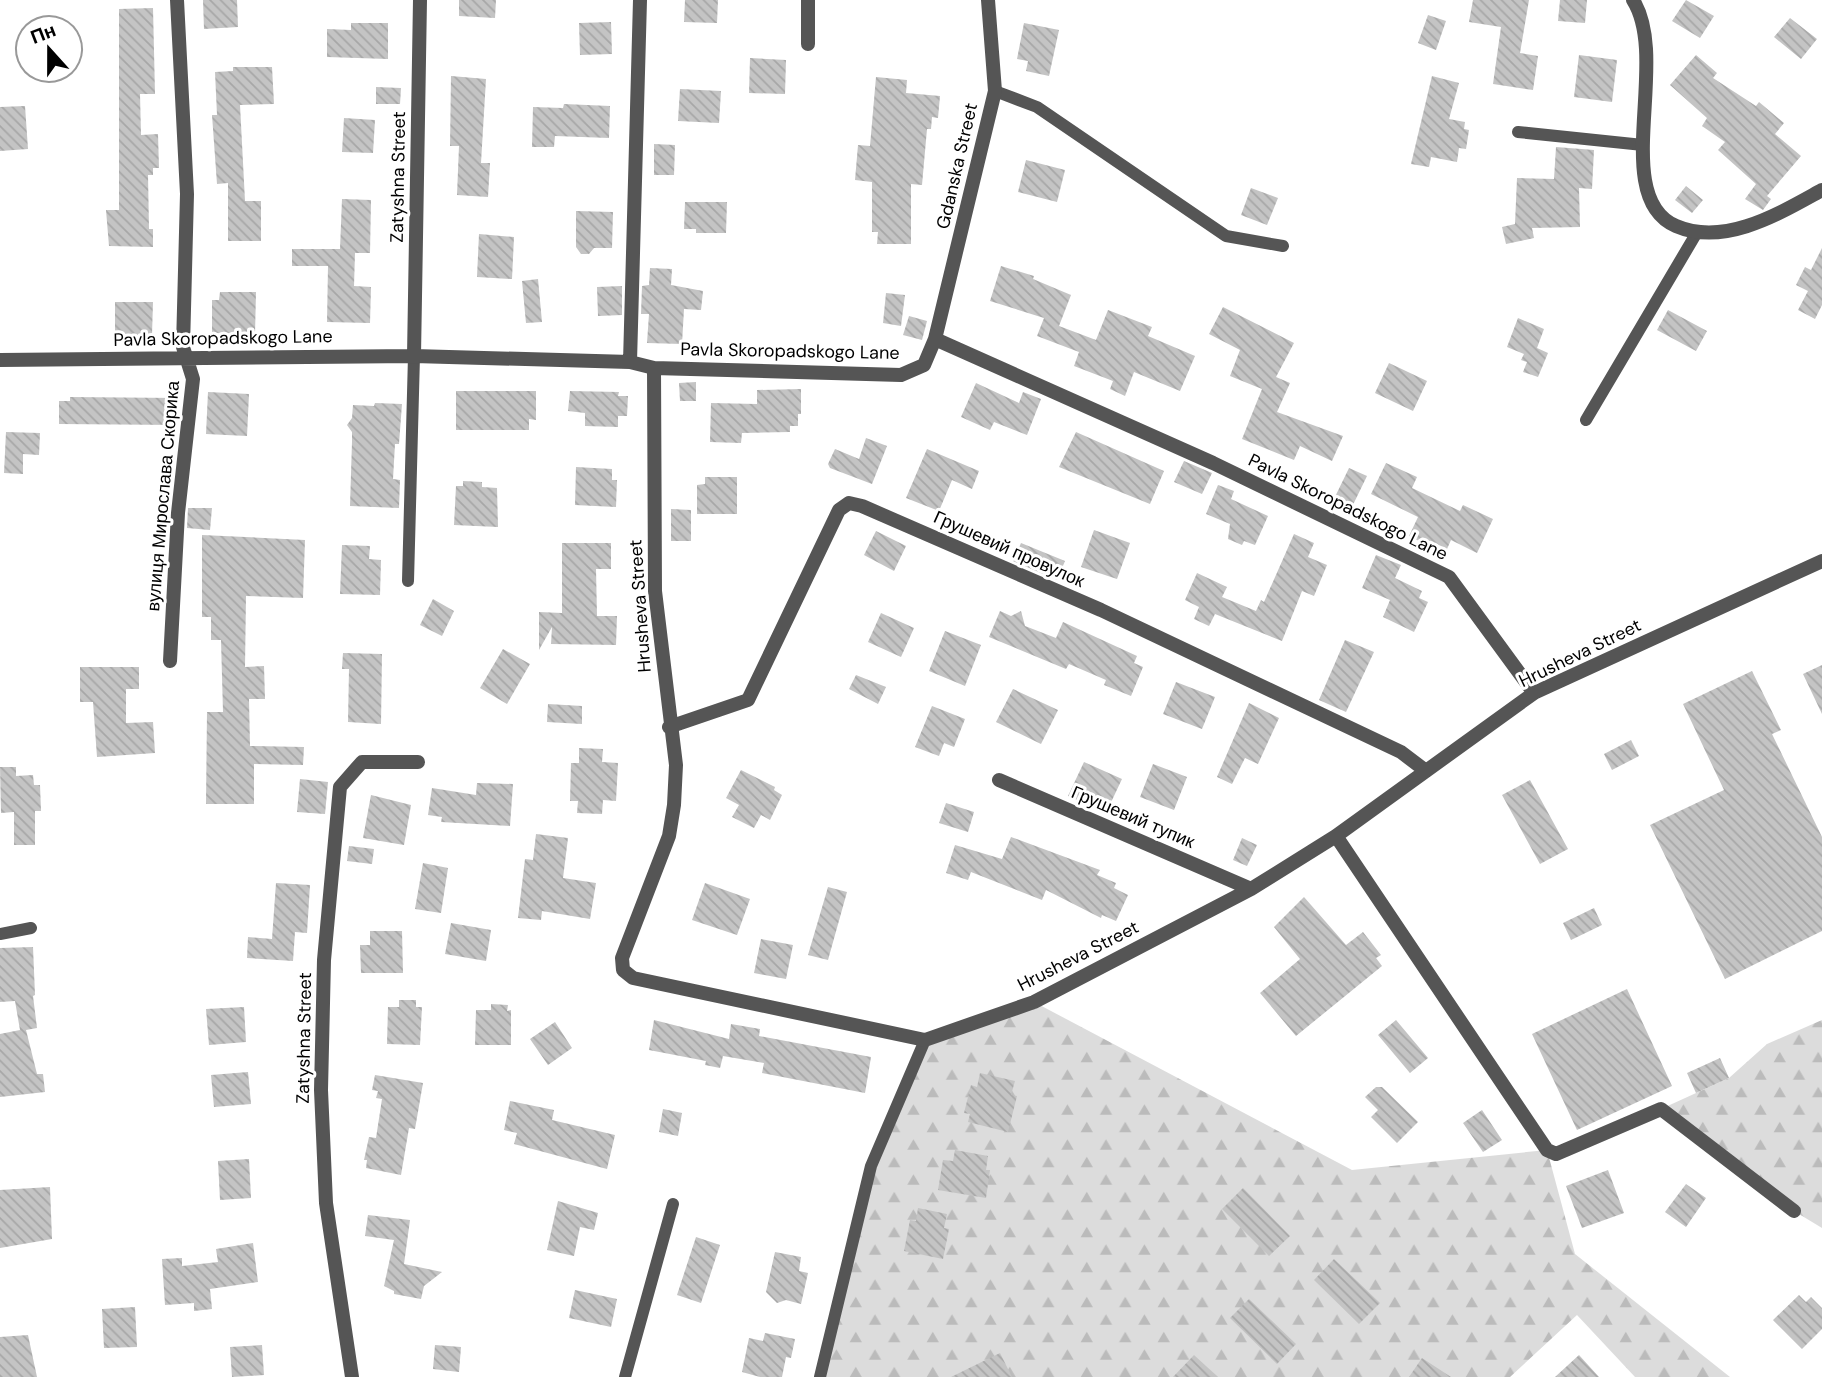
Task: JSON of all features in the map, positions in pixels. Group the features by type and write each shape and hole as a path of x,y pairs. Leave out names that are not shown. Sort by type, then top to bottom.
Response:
{"street":[{"name":"вулиця Мирослава Скорика","path":"170,661 178,513 193,379 183,347 187,194 177,0"},
{"name":"Zatyshna Street","path":"414,356 421,0"},
{"path":"630,362 640,0"},
{"path":"808,0 808,44"},
{"name":"Gdanska Street","path":"936,339 995,91 988,0"},
{"path":"1633,0 1648,44 1643,179 1658,214 1672,225 1696,234 1722,231 1758,222 1822,190"},
{"name":"Pavla Skoropadskogo Lane","path":"0,360 414,356 630,362 654,368 901,374 924,365 936,339 1213,463 1449,578 1534,693"},
{"name":"Hrusheva Street","path":"654,368 655,591 669,727 676,765 669,836 622,958 623,970 634,978 925,1040 1034,1002 1251,889 1336,836 1534,693 1822,561"},
{"name":"Грушевий провулок","path":"669,727 748,700 839,510 849,503 862,506 1101,610 1401,752 1426,771"},
{"name":"Zatyshna Street","path":"352,1377 326,1203 321,1090 324,960 340,787 362,762 418,762"},
{"name":"Грушевий тупик","path":"999,780 1251,889"},
{"path":"1336,836 1546,1150 1556,1154 1661,1109 1794,1211"}],"lane":[{"path":"995,91 1037,107 1226,236 1283,246"},
{"path":"1518,132 1643,145"},
{"path":"1586,420 1696,234"},
{"path":"408,581 414,356"},
{"path":"0,934 30,928"},
{"path":"820,1377 872,1166 925,1040"},
{"path":"625,1377 673,1204"}],"green space":[{"path":"1034,1002 1352,1170 1547,1150 1575,1254 1730,1377 1635,1377 1577,1315 1510,1377 821,1377 871,1166 925,1040"},
{"path":"1822,1020 1822,1228 1794,1211 1661,1109 1729,1078 1767,1044"}],"building":[{"path":"203,0 237,0 238,27 204,29"},
{"path":"459,0 496,0 495,18 459,16"},
{"path":"685,0 718,0 717,23 684,22"},
{"path":"1473,0 1529,0 1520,53 1538,56 1533,90 1493,84 1501,27 1469,22"},
{"path":"1560,0 1587,0 1585,23 1558,21"},
{"path":"1686,0 1714,16 1700,38 1672,21"},
{"path":"153,8 155,94 140,94 141,135 158,134 159,168 153,168 153,175 148,175 149,229 153,229 153,247 109,246 106,210 119,210 119,9"},
{"path":"1428,15 1446,21 1436,50 1418,43"},
{"path":"1790,18 1817,39 1801,59 1774,37"},
{"path":"611,22 612,54 580,55 579,23"},
{"path":"351,23 388,23 388,59 327,57 327,29 351,30"},
{"path":"1024,23 1059,30 1049,76 1026,71 1028,61 1017,59"},
{"path":"1579,55 1617,60 1612,102 1574,97"},
{"path":"1696,55 1717,73 1713,78 1756,106 1759,102 1784,123 1775,134 1801,156 1767,196 1771,199 1763,210 1745,199 1756,184 1718,150 1725,142 1702,126 1707,118 1670,85"},
{"path":"750,58 786,60 785,94 749,93"},
{"path":"233,67 272,67 274,104 240,105 245,201 261,201 261,241 228,241 228,183 217,184 212,115 217,115 215,72 233,71"},
{"path":"451,76 486,79 481,163 490,163 488,197 457,195 459,146 450,146"},
{"path":"1432,76 1459,83 1449,119 1465,122 1464,129 1469,130 1466,149 1459,148 1457,162 1431,157 1429,167 1411,164"},
{"path":"876,77 907,80 906,93 940,96 938,118 932,117 931,129 927,129 922,185 911,184 911,244 877,244 878,232 872,232 872,182 855,180 858,145 870,146"},
{"path":"376,87 401,88 400,104 376,104"},
{"path":"680,89 721,91 719,123 678,121"},
{"path":"564,104 610,106 609,138 555,136 554,147 532,147 533,107 563,108"},
{"path":"25,106 28,149 0,151 0,107"},
{"path":"344,118 375,120 373,153 342,152"},
{"path":"654,144 675,145 674,175 654,175"},
{"path":"1556,147 1594,150 1592,189 1579,188 1580,227 1532,228 1534,238 1506,244 1502,227 1515,224 1517,178 1554,179"},
{"path":"1026,160 1065,170 1057,202 1018,192"},
{"path":"1686,186 1703,200 1692,213 1675,200"},
{"path":"1251,188 1278,198 1267,225 1241,215"},
{"path":"342,199 371,200 370,253 355,253 354,286 371,287 370,323 327,322 328,266 292,266 292,249 340,249"},
{"path":"685,202 727,202 726,233 696,233 696,229 684,229"},
{"path":"576,211 613,212 612,248 594,248 589,254 581,254 576,247"},
{"path":"479,234 514,237 512,279 477,277"},
{"path":"1822,248 1822,305 1815,319 1798,310 1808,291 1796,285 1805,267 1811,270"},
{"path":"1001,266 1034,276 1033,279 1071,295 1059,326 1096,340 1108,310 1152,327 1148,336 1195,356 1180,391 1134,372 1125,396 1110,389 1113,381 1074,366 1079,352 1037,336 1044,318 990,301"},
{"path":"650,268 672,269 671,285 703,291 701,310 684,309 682,344 647,343 649,314 641,314 642,286 649,285"},
{"path":"538,279 542,322 526,323 522,281"},
{"path":"622,286 622,315 598,316 597,287"},
{"path":"220,292 256,292 255,334 212,333 212,300 219,300"},
{"path":"886,293 905,295 901,326 883,323"},
{"path":"115,302 153,302 152,335 115,335"},
{"path":"1223,307 1294,343 1276,377 1290,383 1277,412 1343,436 1332,461 1300,446 1294,460 1242,439 1262,389 1230,376 1240,350 1209,334"},
{"path":"1668,310 1707,331 1696,351 1657,330"},
{"path":"909,316 927,321 922,340 903,335"},
{"path":"1518,318 1544,329 1537,348 1548,353 1538,377 1523,372 1527,362 1521,360 1524,354 1507,347"},
{"path":"1389,363 1427,381 1413,411 1375,393"},
{"path":"696,382 696,401 680,401 679,383"},
{"path":"976,383 1019,403 1023,392 1041,399 1027,435 994,422 990,430 961,417"},
{"path":"801,389 798,426 790,426 790,432 742,433 741,443 710,442 711,403 757,404 757,390"},
{"path":"456,391 536,391 536,420 529,419 529,430 456,430"},
{"path":"570,391 619,392 618,396 628,396 627,416 618,416 618,427 585,426 585,413 568,411"},
{"path":"208,392 249,394 247,436 206,434"},
{"path":"70,397 177,398 177,425 59,424 59,401 70,401"},
{"path":"375,403 402,404 399,444 395,444 393,479 400,480 399,508 350,506 352,432 347,425 352,418 353,405 374,406"},
{"path":"6,432 40,433 39,455 23,454 23,474 4,473"},
{"path":"1076,432 1164,471 1150,504 1059,467"},
{"path":"866,438 887,446 872,484 830,468 828,464 835,449 859,459"},
{"path":"927,449 979,471 972,489 952,480 939,511 906,498"},
{"path":"1184,461 1212,473 1202,494 1174,482"},
{"path":"1386,463 1417,477 1412,488 1460,511 1463,505 1493,519 1477,553 1451,540 1447,549 1437,544 1435,549 1409,536 1418,517 1371,494"},
{"path":"576,467 612,469 612,480 617,480 616,507 575,505"},
{"path":"1349,468 1367,476 1350,511 1332,503"},
{"path":"705,477 737,477 737,514 697,514 697,485 705,484"},
{"path":"463,481 482,482 482,487 497,488 498,527 454,525 456,486 463,486"},
{"path":"1218,485 1234,491 1231,499 1268,516 1255,545 1244,541 1242,545 1228,539 1230,524 1206,514"},
{"path":"188,508 212,508 210,530 187,528"},
{"path":"671,509 691,510 691,541 671,541"},
{"path":"1094,530 1130,543 1117,579 1081,567"},
{"path":"876,531 906,546 894,571 864,555"},
{"path":"1294,534 1314,543 1308,557 1327,565 1314,596 1302,591 1282,641 1215,614 1209,626 1194,619 1199,607 1185,600 1197,573 1227,587 1222,597 1256,611 1261,600 1264,602"},
{"path":"202,535 305,540 303,598 246,596 245,667 264,666 265,699 249,699 250,746 304,747 303,765 254,764 254,804 206,804 207,712 223,712 221,640 211,640 211,617 202,617"},
{"path":"562,543 611,543 611,569 596,569 597,616 617,616 616,645 551,644 552,627 539,650 539,612 562,613"},
{"path":"1021,543 1065,561 1057,580 1013,561"},
{"path":"342,545 370,546 369,559 381,560 380,595 340,594"},
{"path":"1376,555 1401,565 1395,578 1422,591 1419,598 1428,602 1414,632 1383,617 1390,600 1362,588"},
{"path":"433,599 454,611 442,636 420,625"},
{"path":"1000,611 1011,616 1021,611 1025,626 1056,638 1063,622 1137,656 1134,663 1143,667 1131,696 1104,685 1106,680 1069,664 1066,669 989,637"},
{"path":"881,613 914,628 901,657 868,642"},
{"path":"945,631 981,645 965,686 929,671"},
{"path":"1345,640 1374,652 1346,712 1319,700"},
{"path":"503,649 530,664 507,704 480,688"},
{"path":"343,653 382,654 381,724 348,722 349,669 342,669"},
{"path":"1822,665 1822,714 1803,674"},
{"path":"80,667 139,667 139,689 126,689 126,723 153,722 155,753 97,757 93,702 80,702"},
{"path":"1752,671 1781,730 1772,734 1822,837 1822,931 1725,979 1650,825 1724,790 1683,704"},
{"path":"856,675 886,687 878,704 849,689"},
{"path":"1176,682 1215,697 1202,729 1163,714"},
{"path":"1013,689 1058,710 1041,744 996,722"},
{"path":"1249,703 1279,718 1258,764 1245,758 1232,784 1217,777"},
{"path":"548,704 582,706 582,724 547,722"},
{"path":"932,706 965,719 954,747 944,743 939,756 915,747"},
{"path":"1631,740 1639,756 1612,770 1604,754"},
{"path":"579,748 603,749 602,762 618,763 616,801 603,800 602,814 577,813 578,801 570,801 571,763 579,763"},
{"path":"1084,762 1122,779 1106,813 1068,796"},
{"path":"1153,764 1187,777 1174,810 1140,797"},
{"path":"0,767 16,767 16,776 33,775 34,785 40,785 41,811 35,811 35,845 14,845 14,812 1,813"},
{"path":"741,770 775,787 774,790 782,795 770,820 761,815 754,828 732,817 739,805 726,798"},
{"path":"300,779 328,782 325,814 297,812"},
{"path":"1530,780 1568,849 1540,864 1502,795"},
{"path":"477,783 513,784 510,826 441,822 442,817 428,815 432,788 476,795"},
{"path":"371,795 411,805 404,845 363,838"},
{"path":"946,803 974,812 968,832 939,823"},
{"path":"536,834 568,838 563,878 596,883 590,919 542,911 541,920 518,918 525,859 533,860"},
{"path":"1011,837 1100,870 1097,875 1116,883 1114,888 1128,895 1116,921 1102,915 1101,918 1046,890 1042,900 971,872 968,880 946,873 955,845 1002,859"},
{"path":"1242,838 1257,845 1247,866 1233,860"},
{"path":"349,846 374,849 372,864 347,861"},
{"path":"423,863 448,868 441,913 415,909"},
{"path":"276,883 310,885 307,933 295,932 293,961 247,958 248,937 272,939"},
{"path":"705,883 750,899 737,935 692,920"},
{"path":"828,887 847,892 828,960 808,955"},
{"path":"1304,897 1346,945 1363,932 1381,955 1376,958 1382,966 1296,1036 1260,993 1300,959 1274,927"},
{"path":"1594,908 1602,925 1571,940 1563,923"},
{"path":"451,923 491,930 486,961 445,954"},
{"path":"370,931 402,931 403,973 361,973 360,945 370,945"},
{"path":"761,939 793,945 786,979 754,973"},
{"path":"33,947 33,996 37,1028 26,1030 37,1074 43,1074 45,1092 0,1097 0,1034 20,1030 15,1001 0,1002 0,948"},
{"path":"1627,989 1672,1086 1577,1130 1532,1034"},
{"path":"399,1000 416,1000 416,1007 422,1007 420,1045 387,1044 388,1007 399,1007"},
{"path":"491,1004 508,1005 507,1011 511,1010 511,1045 475,1045 476,1010 491,1010"},
{"path":"244,1007 246,1042 209,1045 206,1009"},
{"path":"654,1020 729,1039 731,1024 760,1029 759,1036 871,1057 865,1093 762,1073 764,1063 723,1056 720,1068 705,1065 706,1061 649,1050"},
{"path":"1396,1020 1428,1058 1410,1073 1378,1035"},
{"path":"555,1022 572,1048 548,1065 530,1039"},
{"path":"1720,1058 1729,1078 1696,1093 1687,1073"},
{"path":"248,1072 251,1104 214,1107 211,1075"},
{"path":"980,1073 1015,1081 1011,1095 1017,1096 1008,1132 968,1122 970,1114 964,1113 971,1085 977,1087"},
{"path":"375,1075 423,1083 415,1129 409,1128 401,1175 366,1168 367,1160 364,1160 369,1137 376,1138 382,1099 376,1098 378,1091 372,1090"},
{"path":"1376,1087 1382,1087 1418,1122 1397,1143 1371,1117 1378,1110 1365,1097"},
{"path":"510,1101 554,1110 552,1120 615,1135 607,1169 514,1144 517,1133 504,1130"},
{"path":"663,1109 682,1113 678,1136 659,1132"},
{"path":"1482,1110 1502,1140 1483,1152 1463,1123"},
{"path":"955,1150 988,1156 986,1170 990,1170 986,1198 938,1190 943,1160 953,1161"},
{"path":"249,1159 251,1198 220,1200 218,1161"},
{"path":"1608,1170 1624,1213 1582,1228 1566,1186"},
{"path":"1686,1184 1706,1198 1686,1227 1665,1212"},
{"path":"50,1187 52,1239 0,1248 0,1190"},
{"path":"1243,1188 1290,1236 1269,1256 1222,1209"},
{"path":"558,1201 598,1213 594,1230 580,1227 574,1256 547,1250"},
{"path":"918,1208 947,1214 944,1228 949,1229 943,1259 904,1251 910,1220 916,1221"},
{"path":"368,1215 410,1220 404,1264 442,1272 424,1286 421,1299 394,1294 394,1291 384,1286 394,1240 365,1236"},
{"path":"696,1237 720,1245 701,1303 677,1295"},
{"path":"253,1243 258,1282 210,1289 212,1309 194,1311 194,1303 165,1305 162,1259 182,1258 182,1266 218,1262 216,1249"},
{"path":"775,1252 801,1257 799,1271 808,1273 801,1304 786,1300 777,1303 766,1292"},
{"path":"1334,1259 1380,1303 1359,1324 1314,1280"},
{"path":"575,1290 617,1299 611,1327 569,1318"},
{"path":"1799,1295 1806,1302 1811,1297 1822,1308 1822,1329 1802,1349 1773,1320"},
{"path":"1249,1299 1296,1344 1277,1364 1230,1318"},
{"path":"135,1307 137,1347 104,1348 102,1309"},
{"path":"765,1333 795,1339 791,1358 786,1357 782,1377 760,1377 742,1372 749,1338 763,1341"},
{"path":"28,1335 37,1377 0,1377 0,1337"},
{"path":"262,1345 264,1375 232,1377 230,1347"},
{"path":"435,1345 461,1347 459,1372 433,1369"},
{"path":"1000,1353 1012,1377 951,1377"},
{"path":"1194,1355 1218,1377 1173,1377"},
{"path":"1579,1355 1599,1377 1555,1377"},
{"path":"1422,1358 1451,1377 1409,1377"}]}
